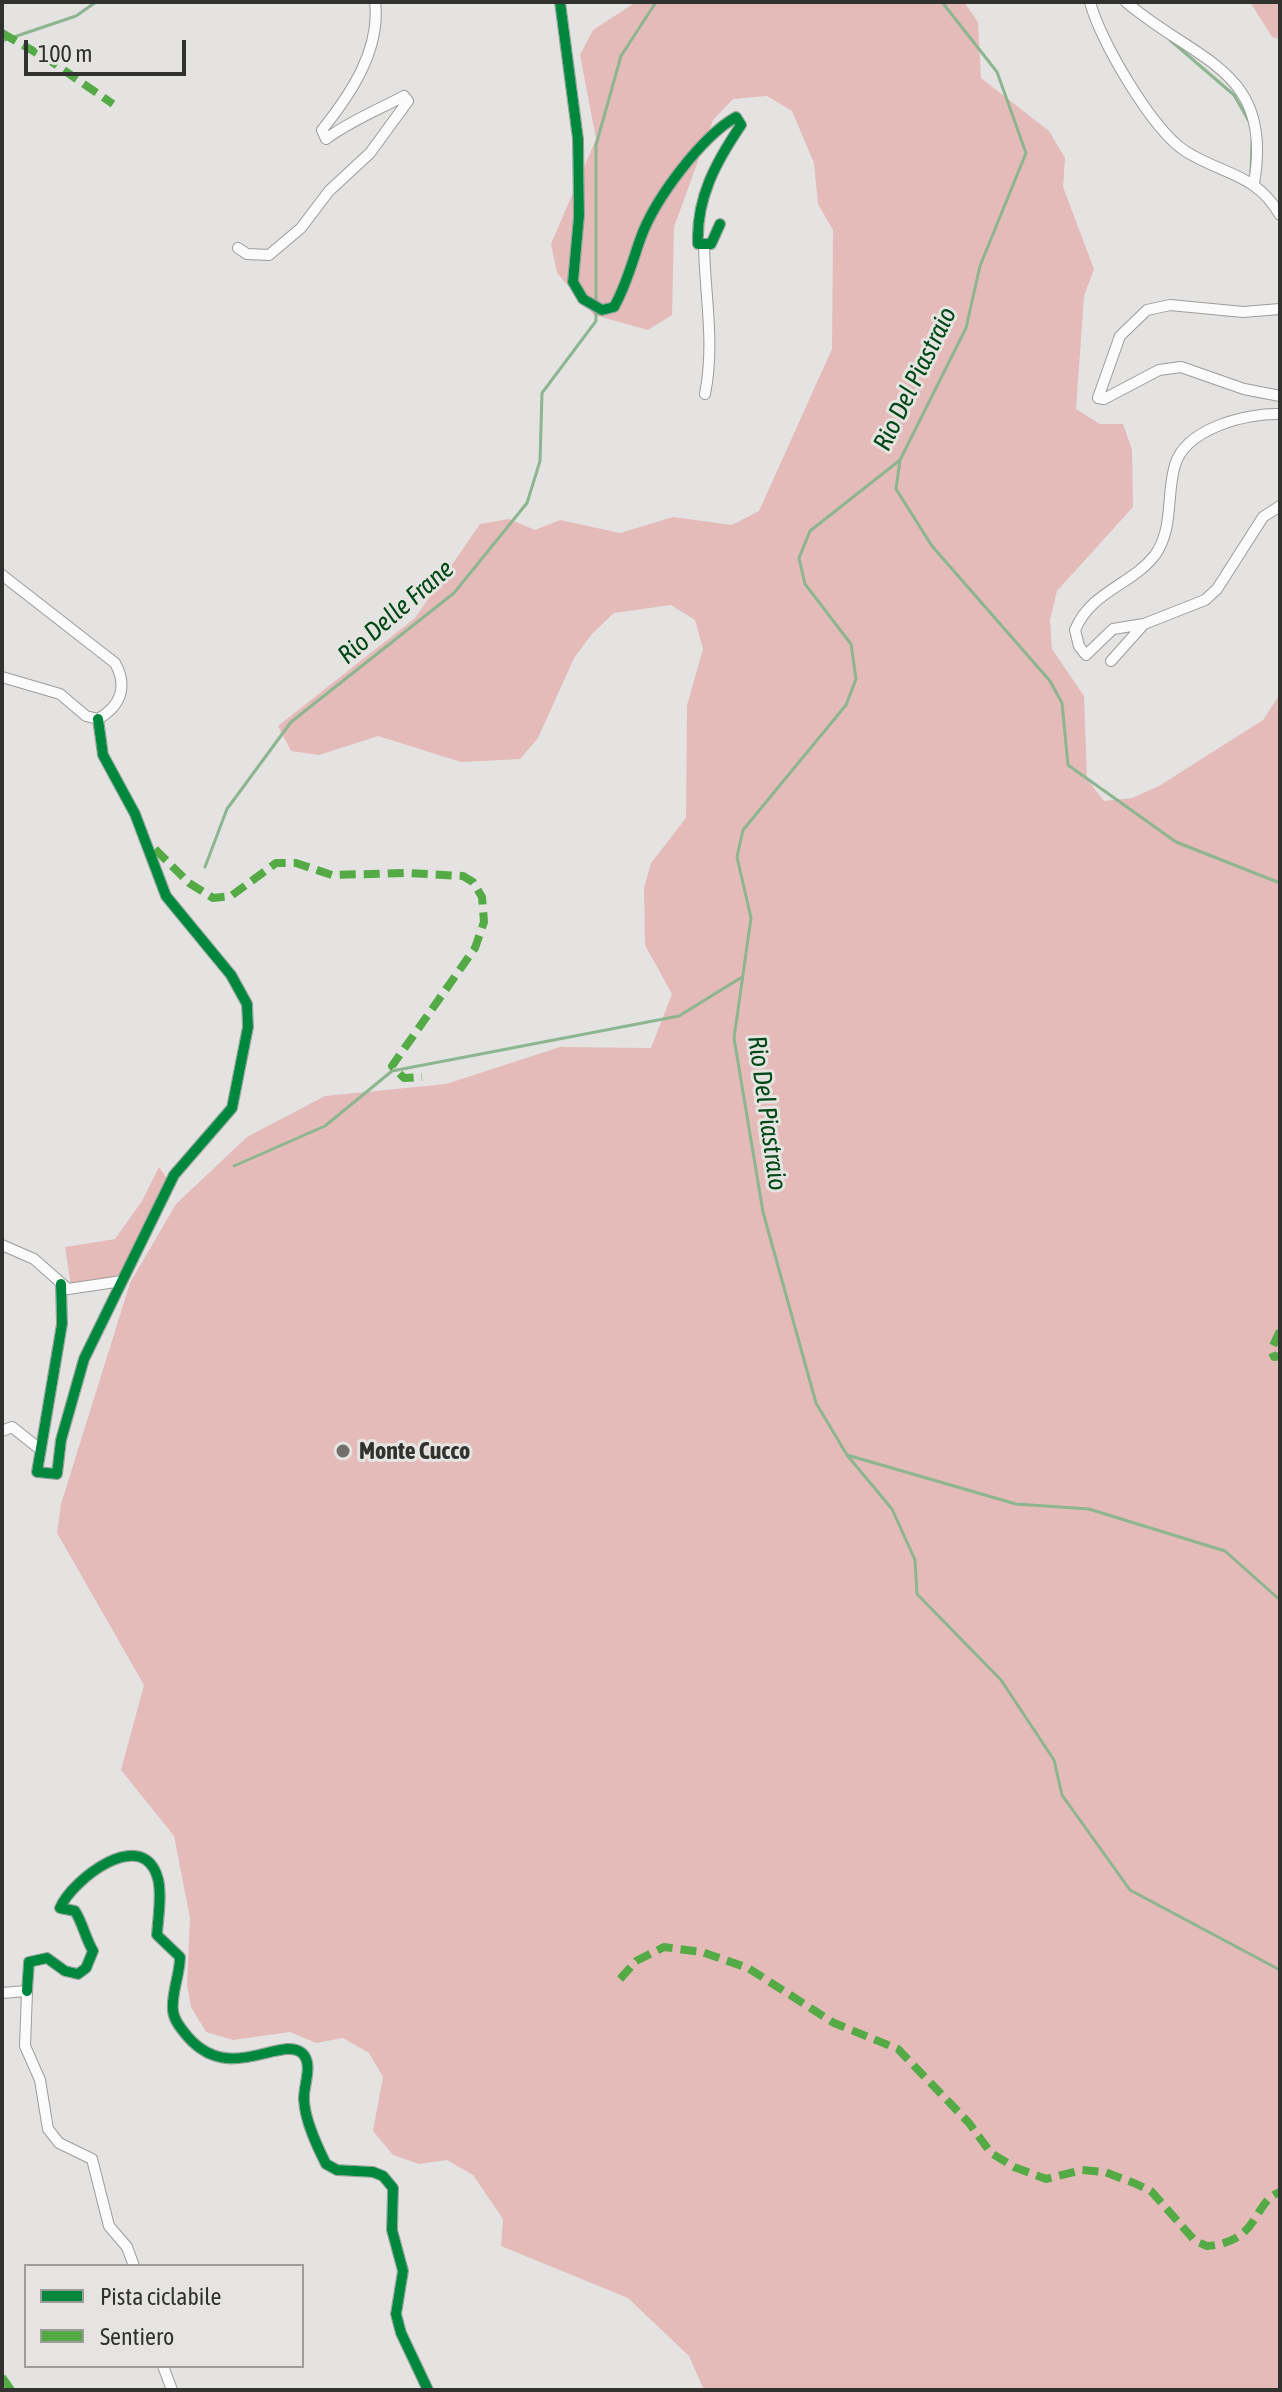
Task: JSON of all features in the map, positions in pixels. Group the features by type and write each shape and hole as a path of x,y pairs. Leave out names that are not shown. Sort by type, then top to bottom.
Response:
{"street":[{"path":"238,248 247,254 269,255 301,228 329,191 370,153 408,101 404,96 376,113 345,125 326,139 322,130 348,98 363,70 376,13 375,2"},
{"path":"560,2 578,139 579,216 573,282 583,299 602,310 614,307 627,285 642,234 694,149 736,117 741,125 710,171 697,229 698,244 711,244 720,224"},
{"path":"1090,2 1099,29 1152,120 1168,137 1206,164 1254,183 1270,197 1280,215"},
{"path":"1126,2 1226,73 1248,101 1259,134 1254,183"},
{"path":"704,246 712,322 705,394"},
{"path":"1280,309 1243,312 1170,305 1147,310 1120,336 1098,398 1104,399 1159,370 1181,367 1244,389 1280,396"},
{"path":"1280,414 1263,413 1226,423 1206,432 1175,461 1162,544 1152,559 1093,601 1075,630 1079,646 1086,655 1113,629 1144,624 1205,600 1234,565 1263,517 1280,506"},
{"path":"2,575 115,663 123,682 122,692 116,704 98,719"},
{"path":"1111,661 1144,624"},
{"path":"2,677 60,694 86,716 98,719"},
{"path":"61,1284 62,1324 37,1472 57,1474 61,1440 84,1359 174,1175 232,1108 248,1027 247,1004 231,975 166,896 135,814 103,755 98,719"},
{"path":"2,1245 34,1259 68,1289 122,1281"},
{"path":"2,1431 12,1427 41,1450"},
{"path":"133,2264 127,2247 109,2226 92,2159 59,2143 48,2129 40,2080 25,2046 29,1962 47,1958 65,1971 78,1974 86,1968 93,1951 80,1929 81,1921 75,1911 60,1908 65,1897 89,1875 117,1857 128,1854 143,1859 158,1878 157,1935 180,1957 172,2000 173,2015 181,2029 196,2046 214,2056 250,2058 292,2048 302,2053 308,2063 304,2102 326,2164 337,2170 373,2172 383,2176 393,2188 392,2230 403,2271 396,2314 401,2333 428,2390"},
{"path":"2,1993 27,1991"},
{"path":"164,2368 172,2390"}],"shaded area":[{"path":"636,2 964,2 978,22 981,78 1049,131 1065,158 1063,187 1094,269 1084,296 1076,409 1100,424 1123,424 1132,450 1133,507 1057,591 1050,620 1052,649 1084,696 1087,779 1104,801 1132,798 1159,786 1263,720 1280,694 1280,2390 704,2390 689,2356 628,2298 501,2246 503,2219 473,2175 447,2160 419,2164 393,2155 373,2131 383,2077 369,2053 343,2038 316,2043 290,2032 233,2040 206,2032 191,2007 187,1985 190,1918 174,1836 121,1770 144,1685 57,1533 61,1504 130,1283 176,1204 247,1137 325,1096 446,1084 560,1047 651,1048 672,994 645,945 644,888 651,863 686,818 687,705 703,649 695,620 671,605 614,613 592,634 574,658 538,738 520,759 461,762 378,736 319,755 291,751 278,726 415,618 480,524 509,519 535,530 560,520 620,533 673,517 732,525 759,511 832,349 833,230 818,204 814,163 792,111 767,96 733,99 713,120 674,227 672,315 648,330 594,315 557,273 551,244 596,139 580,55 593,30"},
{"path":"1250,2 1280,2 1280,39 1272,37"},
{"path":"159,1167 169,1181 121,1278 71,1286 65,1247 115,1239 142,1201"}],"waterway":[{"path":"2,41 76,16 96,2"},
{"name":"Rio Delle Frane","path":"596,302 596,145 621,56 656,2"},
{"name":"Rio Del Piastraio","path":"942,2 997,72 1026,153 980,266 966,328 900,460 810,531 799,558 805,584 851,644 856,679 846,705 743,830 737,857 751,918 734,1038 763,1212 816,1403 847,1455 892,1509 915,1560 917,1594 1001,1680 1054,1760 1062,1795 1130,1890 1280,1970"},
{"path":"1170,40 1234,95 1250,123"},
{"path":"1251,173 1252,142"},
{"name":"Rio Delle Frane","path":"205,867 227,809 291,722 454,593 527,503 540,461 542,393 596,321 596,309"},
{"path":"900,460 896,489 932,546 1050,681 1062,703 1068,765 1176,842 1280,883"},
{"path":"234,1166 325,1126 392,1071 679,1016 742,977"},
{"path":"847,1455 1016,1504 1089,1509 1225,1551 1280,1600"}],"marked path":[{"path":"2,33 49,60 113,104"},
{"path":"155,849 189,883 213,898 231,896 276,863 296,863 332,875 407,873 463,876 473,882 482,897 484,922 475,948 392,1066 404,1078 422,1077"},
{"path":"1280,1331 1271,1350 1274,1357 1280,1356"},
{"path":"620,1979 636,1961 664,1947 702,1952 748,1968 834,2023 898,2049 969,2123 991,2153 1014,2167 1046,2179 1082,2170 1105,2172 1134,2183 1151,2191 1195,2241 1207,2246 1237,2237 1246,2230 1264,2204 1280,2192"},
{"path":"2,2377 11,2390"}],"cycle path":[{"path":"560,2 578,139 579,216 573,282 583,299 602,310 614,307 657,205 694,154 722,126 736,117 741,125 723,153 704,196 698,244 711,244 720,224"},
{"path":"61,1284 62,1324 37,1472 57,1474 61,1440 84,1359 174,1175 232,1108 248,1027 247,1004 231,975 166,896 135,814 103,755 98,719"},
{"path":"27,1991 29,1962 47,1958 65,1971 78,1974 86,1968 93,1951 75,1911 60,1908 78,1884 108,1862 124,1857 138,1856 150,1863 159,1885 157,1935 180,1957 173,2004 174,2015 181,2028 204,2051 221,2057 237,2058 293,2049 302,2053 307,2063 304,2100 307,2116 326,2164 337,2170 373,2172 383,2176 393,2188 392,2230 403,2271 396,2314 401,2333 428,2390"}],"place":[{"name":"Monte Cucco","path":"343,1451"}]}
